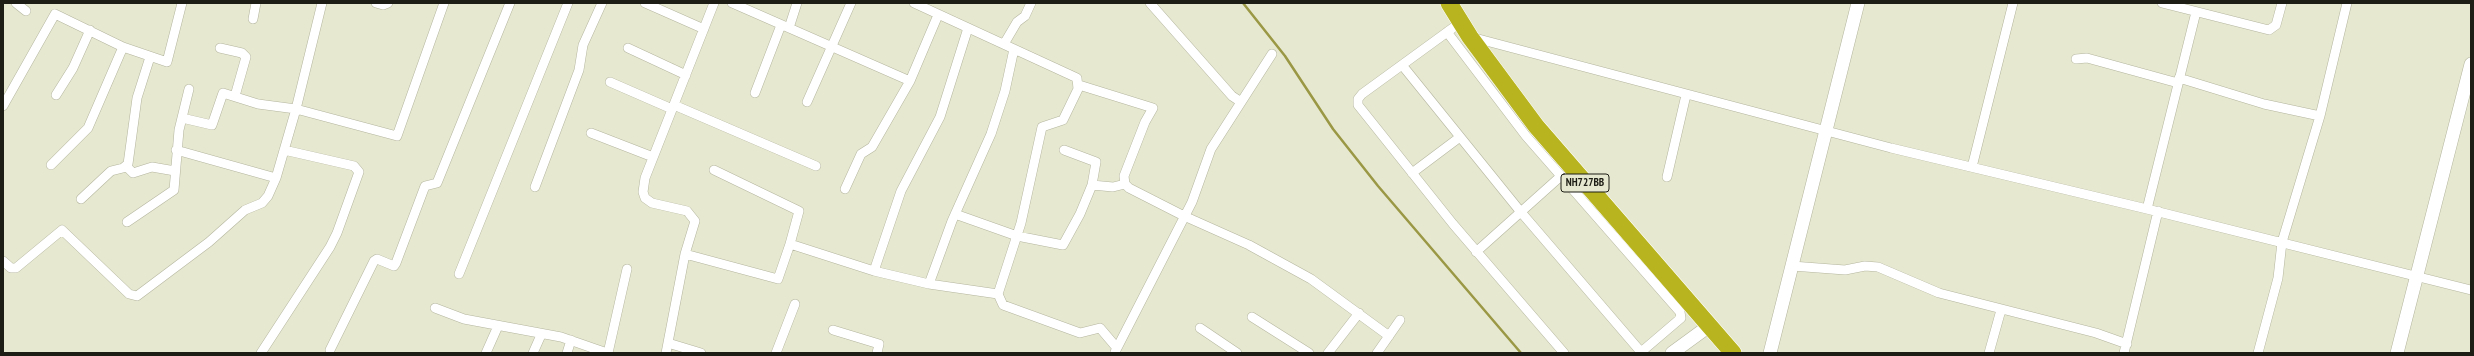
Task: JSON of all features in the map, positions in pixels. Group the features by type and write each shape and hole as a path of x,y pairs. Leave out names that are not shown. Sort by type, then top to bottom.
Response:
{"highway":[{"name":"NH727BB","path":"1450,3 1465,29 1536,126 1628,242 1733,353"}],"street":[{"path":"16,3 26,11"},
{"path":"3,106 53,16 58,14 123,47 165,62 168,60 182,3"},
{"path":"253,19 256,3"},
{"path":"3,261 11,268 16,268 62,230 129,294 137,296 209,242 245,210 266,200 276,178 296,110 322,3"},
{"path":"376,3 383,5 388,3"},
{"path":"182,118 212,125 221,93 258,104 296,110 397,136 444,3"},
{"path":"330,350 374,261 378,259 394,266 396,264 425,186 437,183 510,3"},
{"path":"459,274 568,3"},
{"path":"535,187 579,70 583,45 602,3"},
{"path":"646,3 704,29"},
{"path":"666,353 685,254 694,222 692,215 687,212 652,202 646,198 643,192 645,178 714,3"},
{"path":"732,3 910,81"},
{"path":"755,93 797,3"},
{"path":"807,102 851,3"},
{"path":"914,3 1077,78 1079,85 1063,120 1042,127 1031,183 1017,236 998,294 1003,305 1080,332 1100,328 1116,350 1184,216 1211,149 1272,54"},
{"path":"1004,44 1017,22 1024,16 1031,3"},
{"path":"1150,3 1232,96 1241,102"},
{"path":"1768,351 1792,266 1858,3"},
{"path":"1972,167 2012,3"},
{"path":"2162,3 2269,30 2276,25 2282,3"},
{"path":"2258,353 2278,278 2282,242 2320,116 2347,3"},
{"path":"2147,209 2196,12"},
{"path":"845,189 861,154 872,147 910,81 938,15"},
{"path":"874,271 901,191 940,117 968,28"},
{"path":"1564,353 1476,252 1412,173 1358,102 1362,94 1447,32 1465,29 1686,95 1826,132 2158,211 2416,278 2471,290"},
{"path":"56,94 73,68 90,30"},
{"path":"1402,65 1520,211 1641,353 1681,318 1681,314 1628,242 1561,176 1491,91 1447,32"},
{"path":"51,166 88,128 123,47"},
{"path":"220,48 242,53 246,57 235,96"},
{"path":"628,48 686,75"},
{"path":"929,284 955,214 996,122 1005,91 1014,49"},
{"path":"126,166 136,98 150,57"},
{"path":"2076,59 2087,58 2179,80 2264,104 2320,116"},
{"path":"2397,353 2471,64"},
{"path":"610,82 816,166"},
{"path":"1079,85 1153,108 1145,122 1124,176 1125,184 1129,188 1286,265 1311,279 1389,336"},
{"path":"127,222 172,191 176,150 189,89"},
{"path":"1667,177 1686,95"},
{"path":"590,133 653,157"},
{"path":"1412,173 1460,137"},
{"path":"176,150 276,178"},
{"path":"261,353 330,247 359,172 354,166 284,150"},
{"path":"955,214 1017,236 1063,245 1080,214 1092,185 1096,162 1064,150"},
{"path":"126,166 133,173 152,167 175,171"},
{"path":"80,199 114,169 126,166"},
{"path":"685,254 778,279 790,244 798,211 714,170"},
{"path":"1476,252 1520,211 1561,176"},
{"path":"1092,185 1113,187 1125,184"},
{"path":"1792,266 1845,270 1865,266 1878,267 1922,287 2000,310 2096,333 2126,349 2158,211"},
{"path":"790,244 874,271 929,284 998,294"},
{"path":"435,308 464,319 571,340 607,353 627,269"},
{"path":"776,353 795,304"},
{"path":"1989,353 2000,310"},
{"path":"1328,353 1359,314"},
{"path":"1252,317 1309,353"},
{"path":"1377,353 1400,320"},
{"path":"486,353 498,326"},
{"path":"1672,353 1709,326"},
{"path":"1200,328 1236,353"},
{"path":"833,330 879,344 877,353"},
{"path":"533,353 541,334"},
{"path":"567,353 571,340"},
{"path":"668,343 701,353"}],"waterway":[{"path":"1243,3 1285,56 1333,129 1378,186 1521,353"}]}
